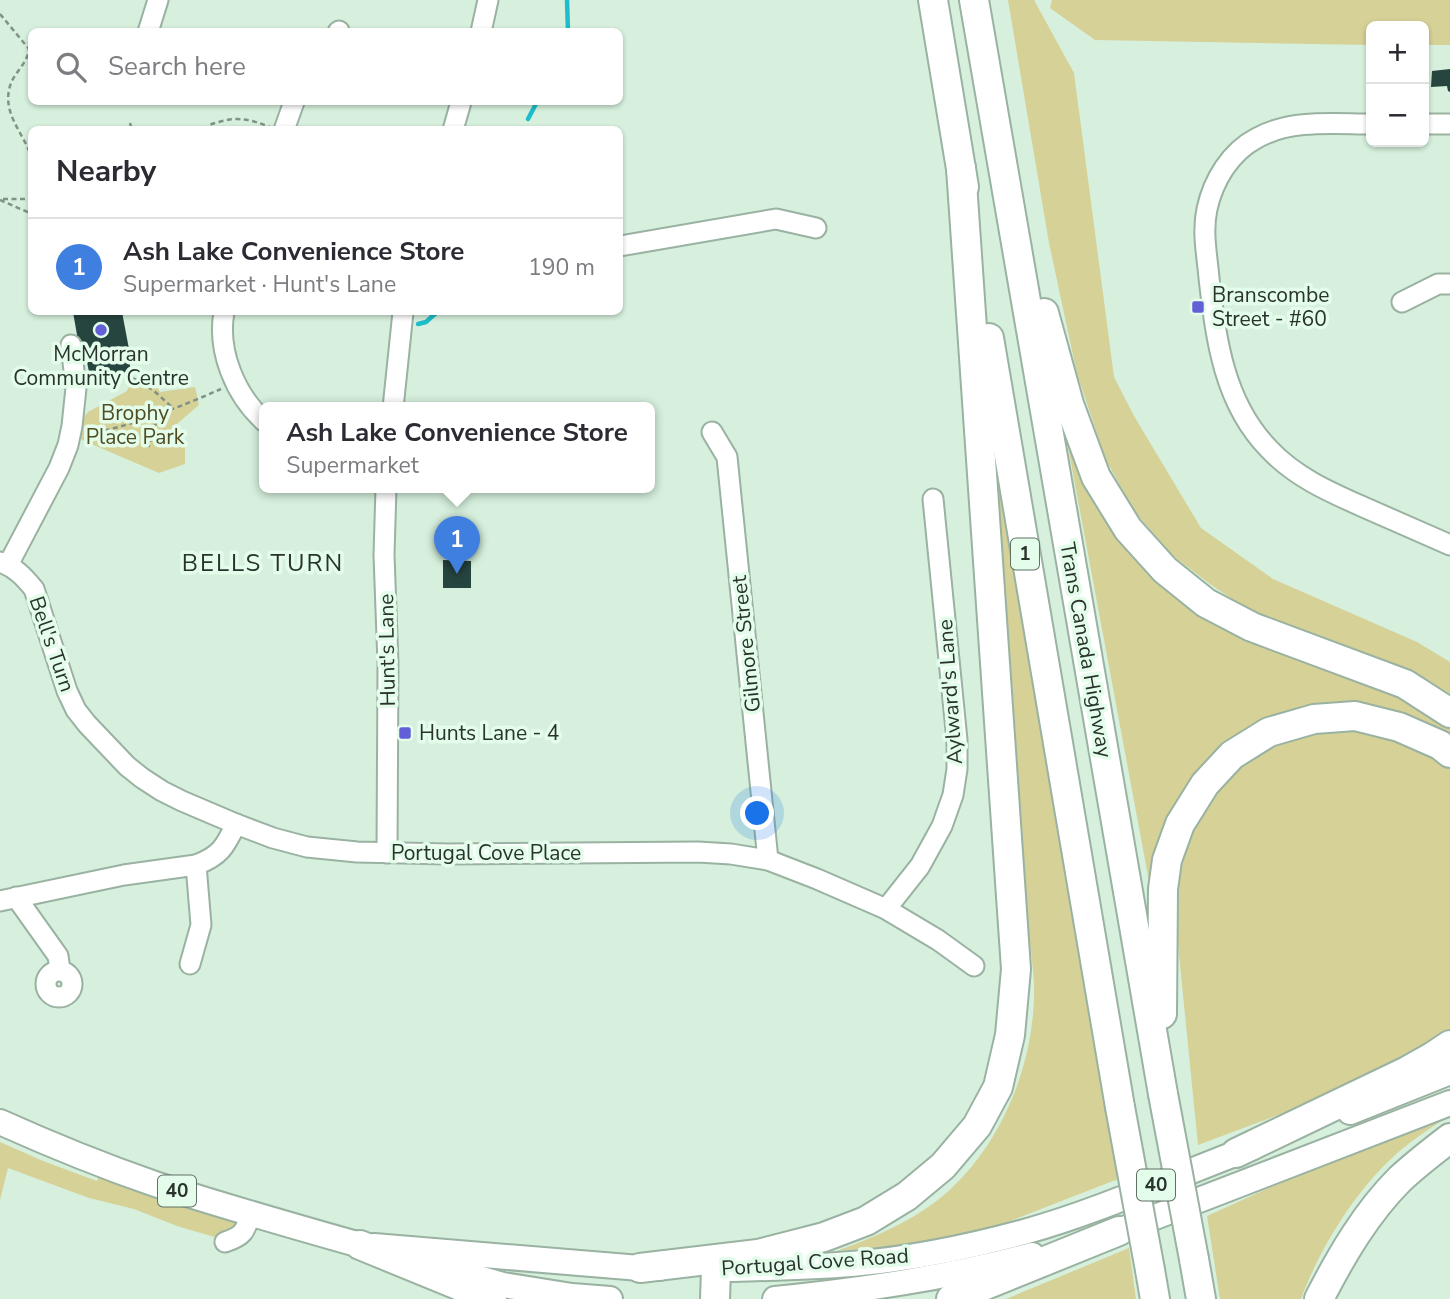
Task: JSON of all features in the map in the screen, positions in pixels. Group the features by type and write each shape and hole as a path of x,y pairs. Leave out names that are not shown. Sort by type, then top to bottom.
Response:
{"highway":[{"name":"Trans Canada Highway","path":"933,0 1120,1107 1150,1270 1152,1299"},
{"name":"Trans Canada Highway","path":"974,0 1163,1094 1201,1299"},
{"path":"1001,158 1069,404 1096,477 1128,529 1165,570 1206,603 1252,627 1405,684 1450,713"},
{"path":"640,1268 758,1254 824,1237 866,1221 907,1196 943,1166 977,1126 998,1087 1010,1035 1016,969 961,168"},
{"path":"1163,1094 1164,879 1167,860 1180,824 1205,784 1232,755 1269,732 1314,719 1355,716 1399,727 1440,745 1450,753"},
{"path":"1236,1153 1407,1071 1450,1045"},
{"path":"1319,1299 1355,1235 1377,1206 1400,1180 1450,1138"},
{"path":"951,1299 1119,1231"},
{"path":"360,1245 492,1299"},
{"path":"715,1299 716,1269"}],"main road":[{"name":"Portugal Cove Road","path":"360,1245 640,1268 716,1269 852,1264 900,1258 1025,1232 1105,1205 1450,1072"},
{"name":"Portugal Cove Road","path":"775,1299 841,1292 953,1273 1006,1262 1119,1231 1450,1103"},
{"name":"Portugal Cove Road","path":"0,1122 46,1143 153,1183 360,1245 503,1285 610,1299"}],"street":[{"path":"149,28 158,0"},
{"path":"482,28 488,0"},
{"path":"279,126 292,105"},
{"path":"454,126 460,105"},
{"path":"1366,124 1313,124 1272,131 1242,148 1222,172 1209,200 1205,233 1220,357 1236,403 1255,434 1281,461 1330,492 1450,545"},
{"path":"1429,124 1450,124"},
{"path":"623,245 776,219 816,228"},
{"path":"1402,302 1438,284 1450,284"},
{"path":"224,315 223,345 231,373 259,416"},
{"path":"394,402 403,315"},
{"path":"4,564 59,468 68,444 76,388 71,345"},
{"name":"Gilmore Street","path":"712,432 727,457 768,860"},
{"name":"Hunt's Lane","path":"386,493 387,853"},
{"name":"Aylward's Lane","path":"886,909 920,866 942,826 953,795 957,769 957,740 933,499"},
{"name":"Bell's Turn","path":"4,564 25,578 34,589 66,691 76,710 99,737 127,766 162,791 236,824"},
{"path":"70,991 60,997 51,995 46,989 48,975 61,970 58,956 8,899 124,875 196,865 222,851 236,824"},
{"name":"Portugal Cove Place","path":"236,824 273,838 333,851 486,854 698,852 768,860 886,909 938,940 974,966"},
{"path":"190,964 201,925 196,865"},
{"path":"225,1242 237,1238 246,1230 251,1213"}],"path":[{"path":"0,14 28,48"},
{"path":"28,55 12,81 7,97 9,110 28,150"},
{"path":"207,126 231,118 271,126"},
{"path":"0,200 28,199"},
{"path":"0,200 28,212"},
{"path":"133,378 153,390 173,408"},
{"path":"95,433 116,429 224,388"},
{"path":"145,446 149,446 159,413"}],"green space":[{"path":"1008,0 1034,0 1074,73 1114,377 1134,416 1201,528 1273,579 1417,642 1450,662 1450,694 1432,683 1247,609 1172,555 1135,512 1106,460 1077,374 1049,243"},
{"path":"1052,0 1450,0 1450,45 1429,45 1429,21 1366,21 1366,45 1095,40 1050,8"},
{"name":"Brophy Place Park","path":"133,378 158,388 160,392 195,387 199,405 171,429 185,447 185,464 159,473 82,440 77,433 88,412 127,391"},
{"path":"1066,436 1114,521 1297,653 1450,718 1450,736 1392,711 1341,706 1201,780 1154,908"},
{"path":"1000,442 1091,1028 1118,1179 995,1227 915,1245 837,1251 920,1213 964,1176 997,1130 1019,1079 1027,1052 1032,1025 1034,982 997,480"},
{"path":"1334,728 1377,730 1450,764 1450,1033 1369,1081 1198,1145 1176,925 1179,875 1194,826 1219,789 1256,754 1294,738"},
{"path":"1450,1116 1399,1152 1364,1188 1317,1261 1301,1299 1220,1299 1207,1216 1346,1153"},
{"path":"0,1142 97,1181 99,1176 241,1223 218,1238 134,1209 89,1198 8,1168 0,1200"},
{"path":"1129,1248 1136,1299 1006,1299"}],"building":[{"path":"1450,69 1450,92 1447,86 1431,87 1432,71"},
{"name":"McMorran Community Centre","path":"74,315 123,315 131,371 102,377 101,370 89,372 86,357 81,358"},
{"path":"443,560 471,561 471,588 443,588"}],"waterway":[{"path":"567,0 568,28"},
{"path":"528,119 535,105"},
{"path":"418,324 426,322 434,315"}],"place":[{"name":"Branscombe Street - #60","path":"1198,307"},
{"name":"McMorran Community Centre","path":"101,330"},
{"name":"Ash Lake Convenience Store","path":"457,574"},
{"name":"Hunts Lane - 4","path":"405,733"}],"district":[{"name":"BELLS TURN","path":"263,563"}]}
